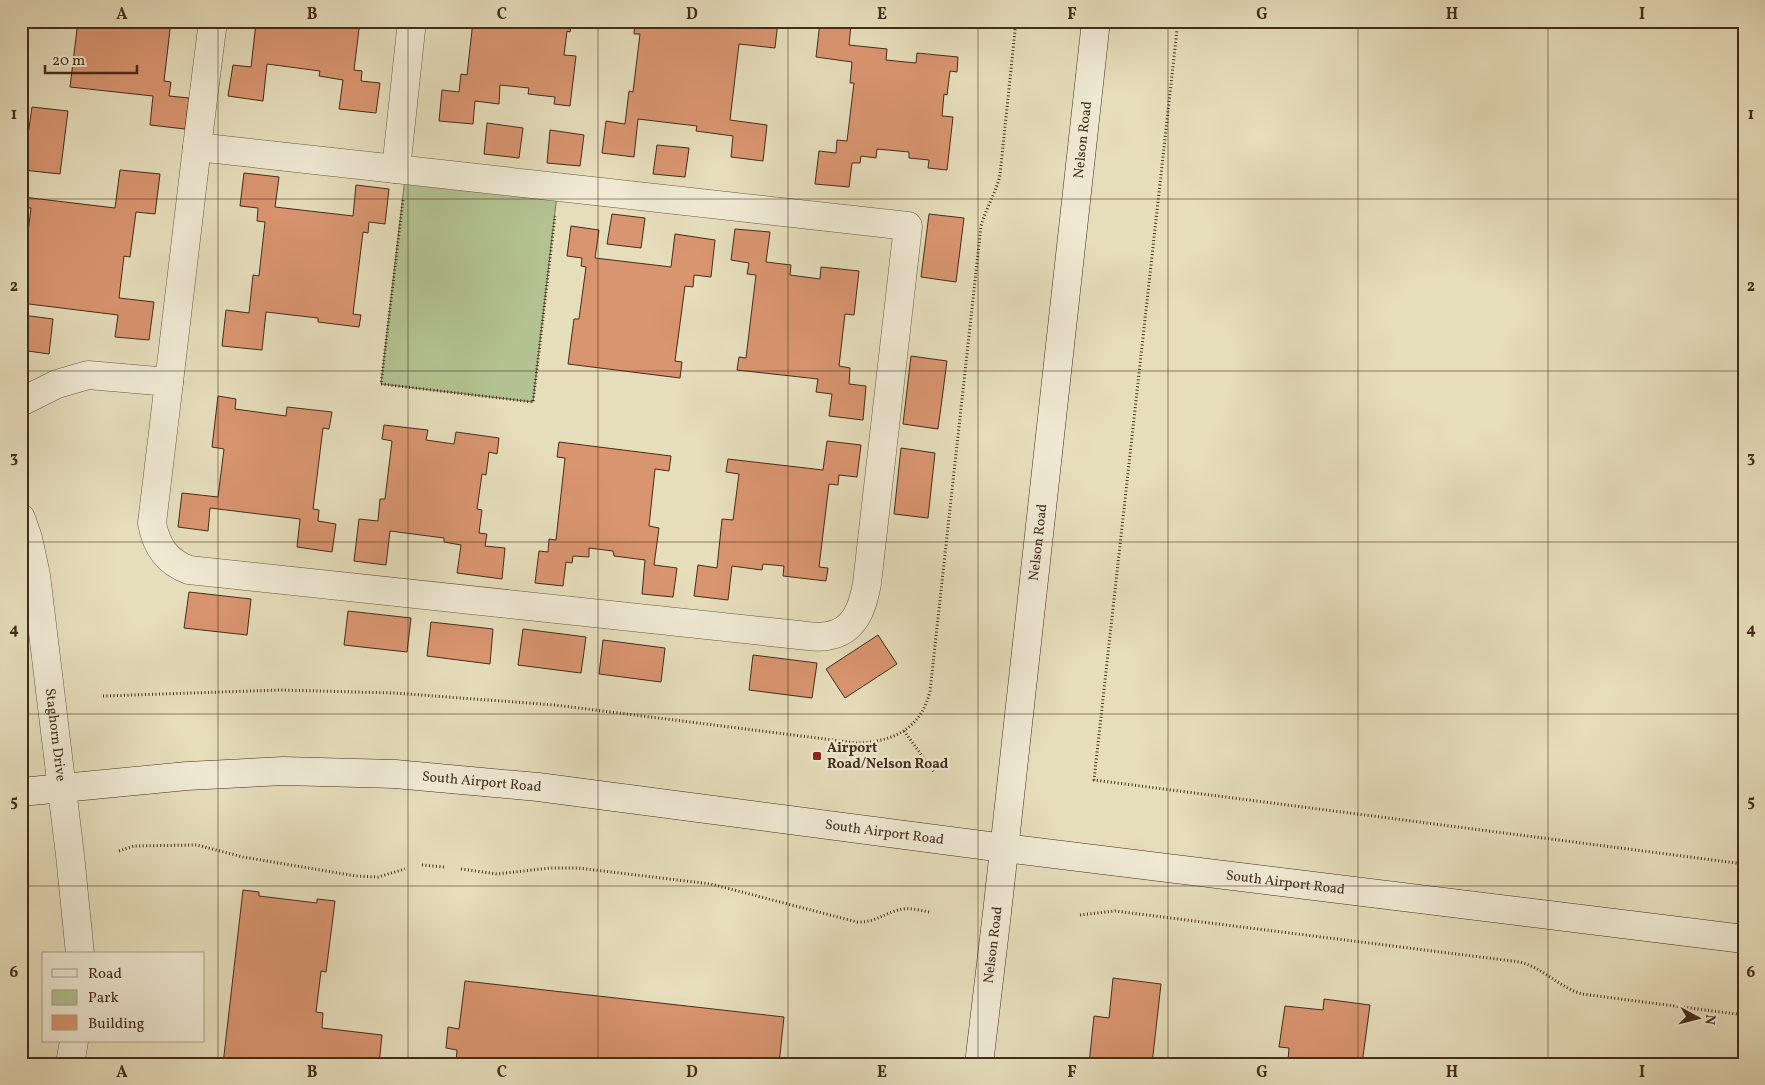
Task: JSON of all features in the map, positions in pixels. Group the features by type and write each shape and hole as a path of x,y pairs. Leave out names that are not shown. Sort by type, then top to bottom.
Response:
{"street":[{"path":"198,147 908,226 867,583 864,602 859,613 846,628 826,637 799,635 189,570 174,562 163,553 156,539 152,523 213,21"},
{"path":"401,169 412,21"},
{"name":"Nelson Road","path":"978,1064 1004,848 1096,21"},
{"path":"21,402 58,384 88,375 169,382"},
{"name":"Staghorn Drive","path":"21,518 36,575 75,894 80,952"},
{"name":"South Airport Road","path":"21,792 187,776 283,771 395,774 538,787 1004,848 1744,939"},
{"path":"70,1064 74,1042"}],"path":[{"path":"103,696 281,690 394,693 556,705 858,743 887,740 904,731 926,705 930,691 981,226 995,193 1000,175 1016,21"},
{"path":"1178,21 1094,780 1744,864"},
{"path":"401,169 381,384 533,402 558,186"},
{"path":"904,731 934,772"},
{"path":"119,851 134,846 197,845 243,858 356,876 378,877 404,869"},
{"path":"422,865 444,867"},
{"path":"461,869 497,874 550,868 578,868 711,884 857,922 874,920 898,910 908,909 930,912"},
{"path":"1080,916 1115,911 1520,962 1532,966 1567,988 1582,994 1744,1015"}],"green space":[{"path":"406,169 558,186 533,402 381,384"}],"building":[{"path":"78,21 171,21 164,81 171,82 169,96 189,98 185,129 150,125 153,96 70,87"},
{"path":"262,21 360,21 354,70 362,71 361,81 380,83 376,113 339,109 343,80 319,76 320,71 267,64 263,101 228,96 233,65 251,67 256,23 262,24"},
{"path":"473,21 572,21 570,32 567,31 564,55 576,56 570,106 554,104 555,97 528,94 529,88 500,85 499,104 475,101 473,124 439,121 442,90 459,92 461,74 467,75"},
{"path":"635,21 685,21 738,27 738,21 778,21 775,48 739,44 730,120 767,125 763,161 731,157 733,136 696,131 697,126 638,119 634,157 602,153 606,121 625,124 629,91 633,92 640,34 634,34"},
{"path":"820,22 851,25 849,45 887,49 886,60 916,63 917,53 958,57 957,72 950,71 947,95 944,94 942,116 953,117 947,170 928,168 929,160 909,158 909,152 877,149 876,158 861,156 860,163 852,163 849,187 815,184 819,151 836,153 837,140 847,141 854,83 850,83 852,62 816,57"},
{"path":"32,107 68,111 60,174 23,170"},
{"path":"487,123 523,128 519,158 484,154"},
{"path":"550,130 584,135 580,166 547,163"},
{"path":"657,145 689,148 685,177 653,174"},
{"path":"120,170 160,174 155,214 136,212 130,257 124,256 119,298 154,302 149,340 115,337 118,315 21,303 21,288 31,208 21,207 23,197 115,208"},
{"path":"244,173 279,177 275,207 353,216 356,185 389,189 385,224 369,222 368,233 363,232 353,314 361,315 359,327 318,322 318,318 266,312 262,350 222,346 226,310 249,313 253,275 259,276 265,222 257,221 258,208 240,206"},
{"path":"612,214 645,218 641,248 607,244"},
{"path":"929,214 964,218 956,282 921,277"},
{"path":"571,226 599,230 595,258 671,267 675,234 715,240 711,277 694,275 693,287 685,286 675,361 682,362 680,378 568,364 574,319 579,319 586,267 581,266 582,258 567,256"},
{"path":"735,229 770,232 766,262 791,265 790,275 820,279 821,267 859,271 854,315 845,314 839,366 850,368 849,384 866,386 863,420 829,416 832,394 816,392 818,379 737,370 739,357 746,358 756,275 747,274 749,263 731,260"},
{"path":"22,315 53,319 49,354 21,350"},
{"path":"911,356 947,361 938,429 903,424"},
{"path":"218,396 236,399 235,409 286,416 287,407 332,412 329,429 323,428 313,509 319,510 318,521 336,524 332,552 297,547 300,519 210,508 208,531 178,527 182,493 218,497 224,449 212,447"},
{"path":"384,425 428,430 426,440 454,444 456,432 499,438 497,454 489,452 486,475 482,474 477,509 482,510 479,533 487,534 485,546 505,548 502,579 457,573 461,545 444,542 444,538 390,531 386,565 354,561 359,519 378,521 380,499 385,499 392,441 382,439"},
{"path":"827,441 861,445 857,477 839,475 838,485 829,484 819,567 828,568 826,581 783,576 784,566 763,564 762,570 732,566 728,600 694,596 698,565 717,568 722,519 733,520 739,474 726,472 728,459 823,470"},
{"path":"559,442 671,456 669,471 655,469 649,526 659,528 654,565 677,568 673,597 642,594 645,560 614,556 613,551 589,548 589,557 573,556 572,563 566,562 563,586 535,583 539,551 548,552 549,539 556,540 565,458 557,457"},
{"path":"901,448 935,453 928,518 894,514"},
{"path":"189,592 251,599 247,635 184,628"},
{"path":"348,611 411,618 407,652 344,645"},
{"path":"431,622 493,629 490,664 427,656"},
{"path":"523,629 586,637 581,673 518,665"},
{"path":"878,635 897,664 845,698 826,669"},
{"path":"603,640 665,648 661,682 599,674"},
{"path":"753,655 817,663 812,698 749,690"},
{"path":"243,890 259,892 259,896 317,903 317,899 335,901 326,972 321,971 316,1012 323,1013 322,1028 382,1035 379,1064 223,1064"},
{"path":"1113,978 1161,984 1152,1064 1089,1064 1094,1016 1109,1018"},
{"path":"465,981 784,1017 779,1064 456,1064 457,1050 446,1048 448,1027 459,1029"},
{"path":"1324,999 1370,1005 1362,1064 1336,1060 1336,1064 1300,1064 1301,1062 1288,1060 1289,1048 1279,1047 1285,1006 1323,1010"}],"place":[{"name":"Airport Road/Nelson Road","path":"817,756"}]}
